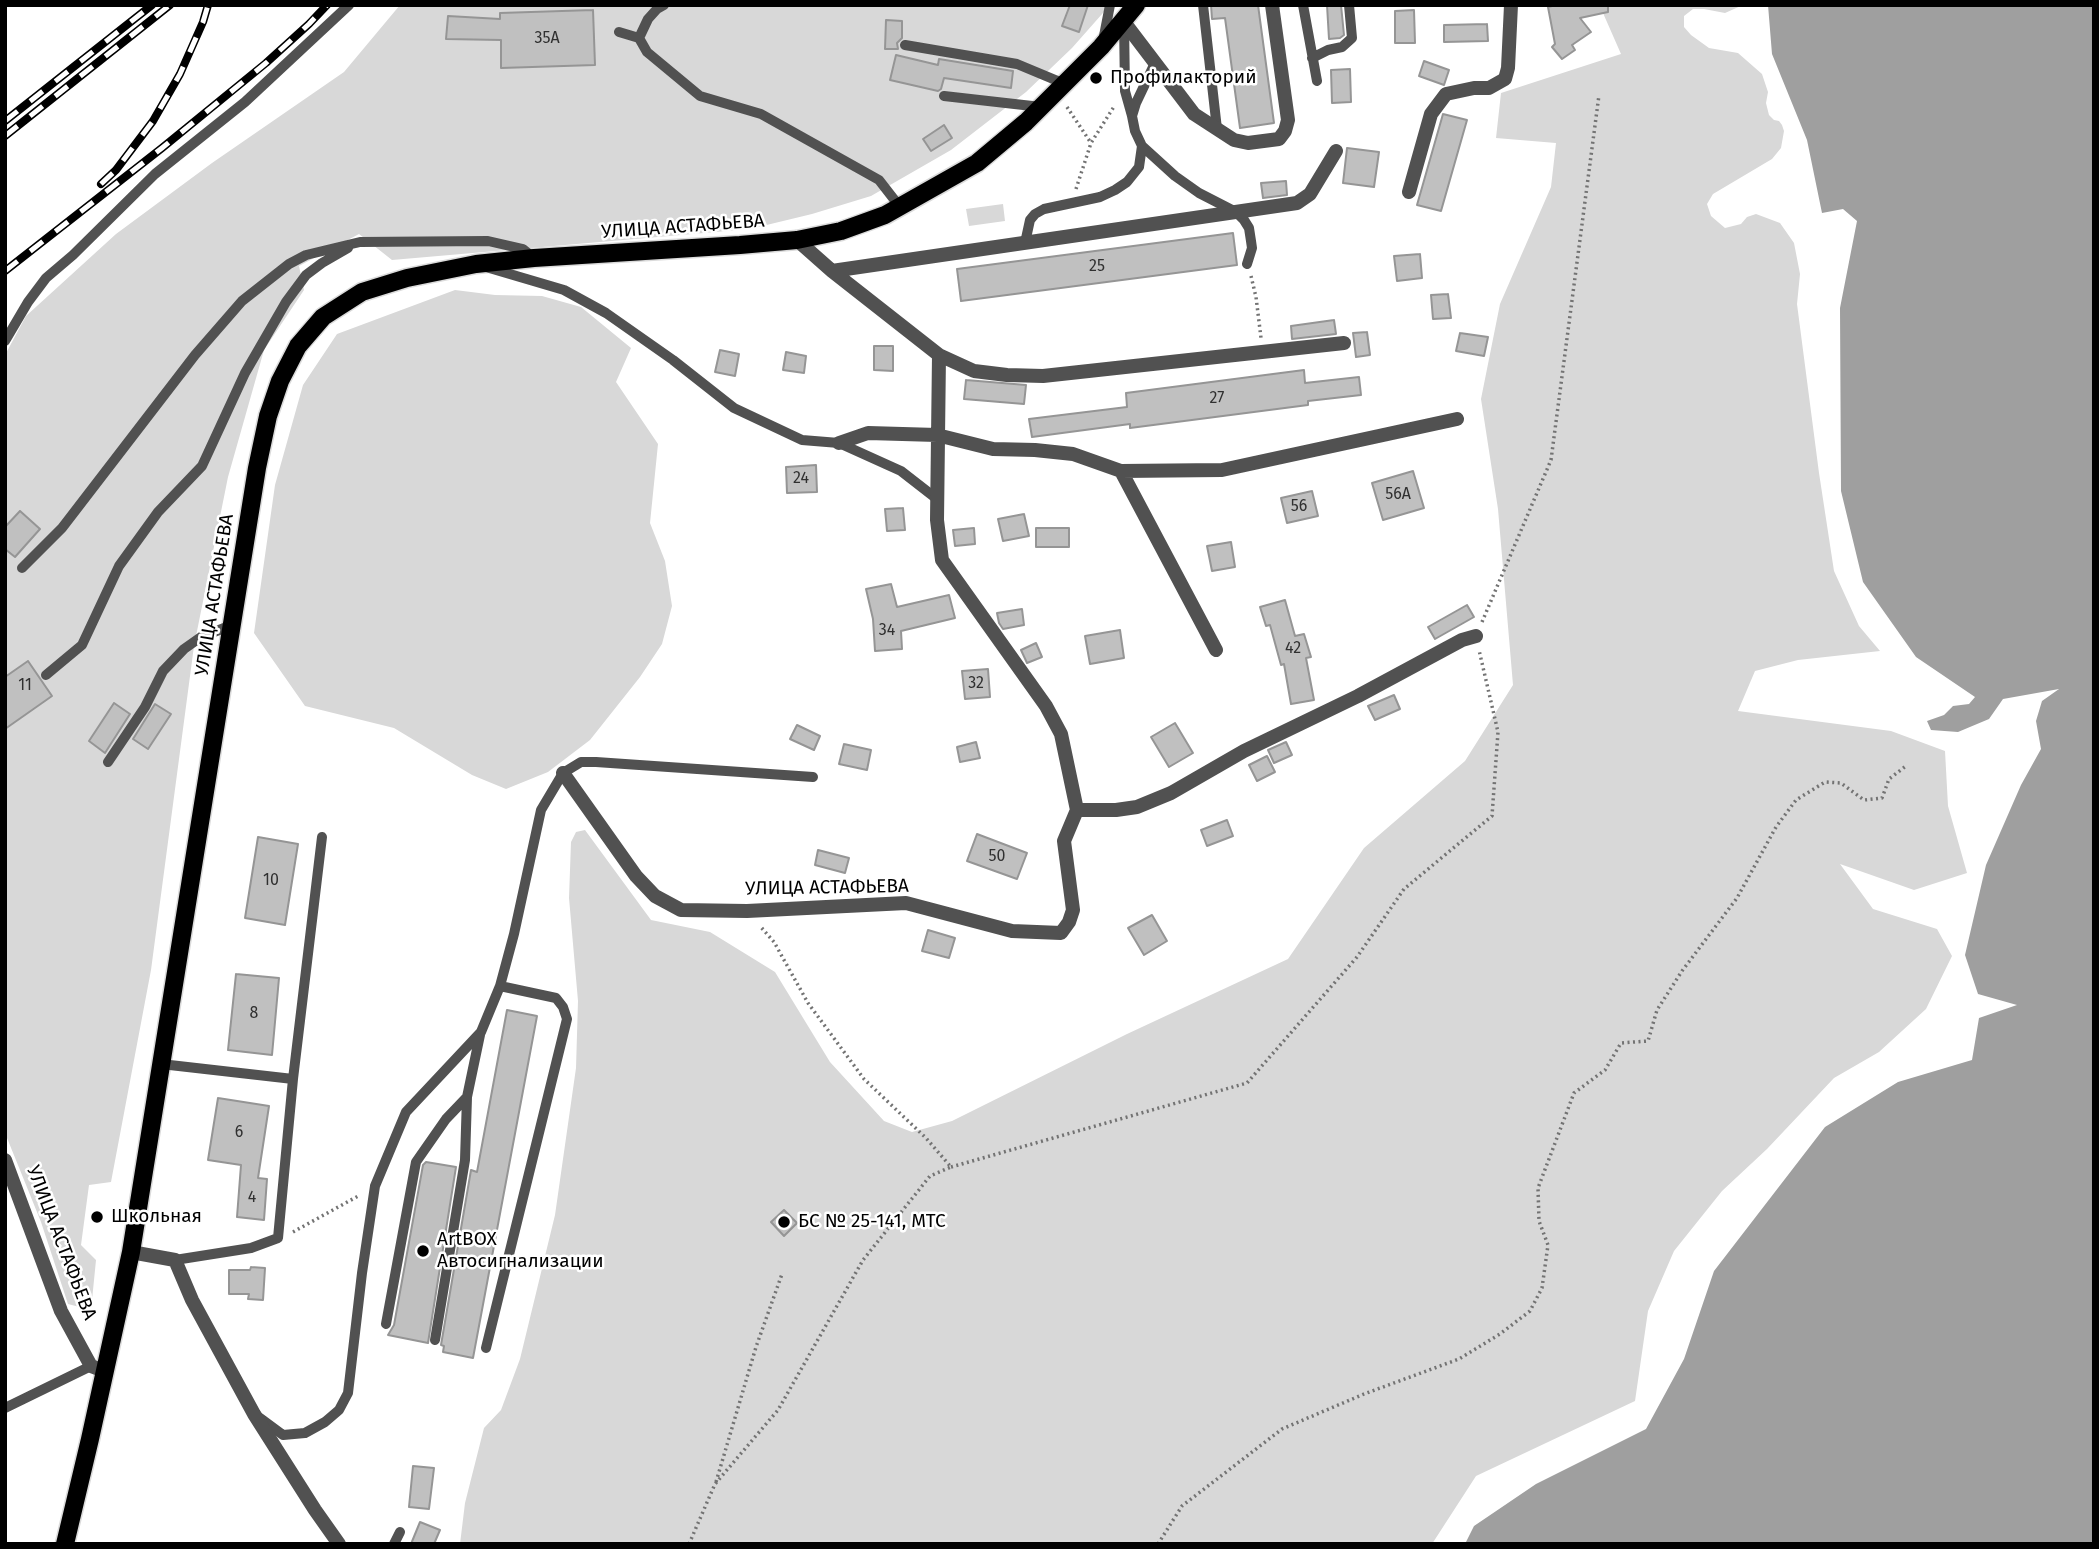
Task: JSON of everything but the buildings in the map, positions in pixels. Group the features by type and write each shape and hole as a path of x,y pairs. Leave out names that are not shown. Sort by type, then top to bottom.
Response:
{"main road":[{"name":"УЛИЦА АСТАФЬЕВА","path":"65,1544 90,1439 97,1368 131,1252 257,468 268,416 280,381 298,346 323,317 362,292 407,278 476,264 534,258 797,240 841,231 885,215 977,163 1061,88 1124,22 1136,5"}],"street":[{"path":"1124,22 1194,114 1234,140 1248,143 1279,139 1288,120 1272,5"},
{"path":"1409,192 1431,114 1446,94 1489,88 1505,79 1508,68 1511,5"},
{"path":"832,271 1297,203 1310,194 1336,151"},
{"path":"797,240 939,355 974,370 1007,375 1043,376 1345,344"},
{"path":"939,355 937,520 942,560 1046,706 1061,733 1077,810 1138,807 1171,793 1244,751 1358,696 1462,640 1476,636"},
{"path":"839,443 868,433 937,435 993,449 1073,454 1121,471 1222,470 1457,419"},
{"path":"1121,471 1216,650"},
{"name":"УЛИЦА АСТАФЬЕВА","path":"563,773 636,876 655,897 681,909 747,911 906,903 1012,931 1061,933 1069,922 1073,909 1064,841 1077,810"},
{"name":"УЛИЦА АСТАФЬЕВА","path":"5,1160 61,1311 97,1368"},
{"path":"131,1252 175,1260 192,1300 254,1414 314,1510 339,1544"}],"lane":[{"path":"5,341 46,278 74,255 155,174 245,102 349,5"},
{"path":"639,38 648,19 664,5"},
{"path":"1101,47 1110,5"},
{"path":"1203,5 1217,129"},
{"path":"1303,5 1317,81"},
{"path":"1312,58 1342,47 1352,38 1349,5"},
{"path":"1124,22 1125,92 1135,131 1142,146 1175,176 1199,193 1236,212 1244,220 1252,248 1247,264"},
{"path":"620,32 639,38 646,52 700,96 761,114 879,180 900,207"},
{"path":"905,45 1017,64 1061,88"},
{"path":"1132,116 1155,63"},
{"path":"944,96 1041,107"},
{"path":"1025,243 1030,220 1035,214 1044,209 1100,197 1127,182 1139,167 1142,146"},
{"path":"22,568 62,528 195,355 243,301 289,264 306,255 360,242 488,241 523,249 534,258"},
{"path":"46,675 82,645 119,566 158,512 202,466 245,373 286,302 306,275 360,242"},
{"path":"476,264 564,290 606,313 673,360 734,408 802,440 839,443 901,471 937,499"},
{"path":"108,762 145,707 163,671 184,649 201,637 232,625"},
{"path":"435,1340 465,1160 467,1097 481,1032 500,986 541,810 563,773 581,762 596,762 813,777"},
{"path":"175,1260 251,1248 278,1238 293,1079 322,836"},
{"path":"486,1348 567,1019 564,1007 556,998 500,986"},
{"path":"254,1414 283,1435 305,1433 325,1422 338,1410 348,1392 375,1186 406,1112 481,1032"},
{"path":"161,1064 293,1079"},
{"path":"386,1324 416,1162 446,1119 467,1097"},
{"path":"5,1408 97,1368"},
{"path":"394,1544 400,1532"}],"path":[{"path":"1061,88 1091,143"},
{"path":"1072,203 1091,143 1125,92"},
{"path":"715,1484 778,1410 863,1260 930,1176 950,1167 1247,1083 1357,957 1405,888 1492,817 1498,732 1476,636 1551,460 1599,95"},
{"path":"1247,264 1256,297 1263,352"},
{"path":"1158,1544 1182,1506 1282,1429 1364,1394 1459,1359 1500,1335 1530,1311 1542,1288 1548,1245 1539,1221 1538,1188 1574,1093 1605,1070 1621,1043 1648,1041 1657,1010 1682,971 1737,898 1776,827 1796,800 1825,782 1841,783 1864,800 1882,798 1889,779 1906,766"},
{"path":"747,911 774,942 808,1003 864,1079 926,1138 950,1167"},
{"path":"278,1238 375,1186"},
{"path":"689,1544 715,1484 756,1347 782,1274"}],"shaded area":[{"path":"400,5 1110,5 1072,48 1026,92 951,150 871,196 750,229 392,260 359,234 299,266 304,290 264,350 228,477 194,646 151,970 111,1182 89,1185 81,1245 96,1260 91,1310 68,1304 41,1222 5,1133 5,355 26,316 116,234 212,163 344,72"},
{"path":"1602,5 1743,5 1725,13 1693,9 1684,16 1684,27 1709,48 1738,53 1762,74 1768,92 1766,103 1769,115 1779,121 1784,131 1781,148 1772,159 1713,194 1707,204 1711,216 1725,228 1741,224 1747,217 1756,214 1780,223 1794,243 1800,274 1797,304 1834,571 1859,626 1880,651 1798,660 1755,671 1738,711 1891,731 1945,751 1948,806 1967,873 1914,890 1840,864 1873,909 1937,929 1952,956 1926,1009 1879,1052 1834,1078 1767,1149 1722,1191 1674,1251 1648,1311 1635,1401 1476,1476 1432,1544 460,1544 465,1503 484,1428 501,1410 520,1359 555,1215 576,1068 578,1001 569,898 571,842 576,832 585,830 651,920 710,932 775,972 830,1062 884,1121 912,1132 952,1121 1127,1034 1288,959 1364,848 1465,761 1513,685 1498,509 1481,399 1500,304 1551,187 1556,143 1496,138 1501,93 1621,54"},
{"path":"1768,5 2094,5 2094,1544 1465,1544 1474,1526 1536,1484 1646,1429 1684,1359 1714,1271 1825,1127 1898,1082 1972,1060 1979,1018 2017,1005 1978,994 1965,955 1986,865 2021,785 2041,749 2036,721 2042,701 2059,689 2003,699 1989,719 1958,732 1931,730 1927,721 1944,715 1953,706 1969,704 1975,697 1916,657 1863,582 1841,491 1840,308 1857,221 1843,209 1822,213 1807,140 1772,54"},
{"path":"1003,204 1005,221 969,226 966,209"},
{"path":"455,290 495,295 542,296 581,307 631,348 616,382 658,444 650,523 665,561 672,606 662,644 640,677 590,740 548,772 506,789 472,775 394,728 305,706 254,633 275,485 303,385 337,334"}],"railway":[{"path":"5,121 152,5"},
{"path":"5,136 170,5"},
{"path":"101,184 116,170 153,121 180,74 208,5"},
{"path":"5,271 266,63 327,5"}],"place":[{"name":"Профилакторий","path":"1096,78"},
{"name":"Школьная","path":"97,1217"},
{"name":"БС № 25-141, МТС","path":"784,1222"},
{"name":"ArtBOX Автосигнализации","path":"423,1251"}]}
